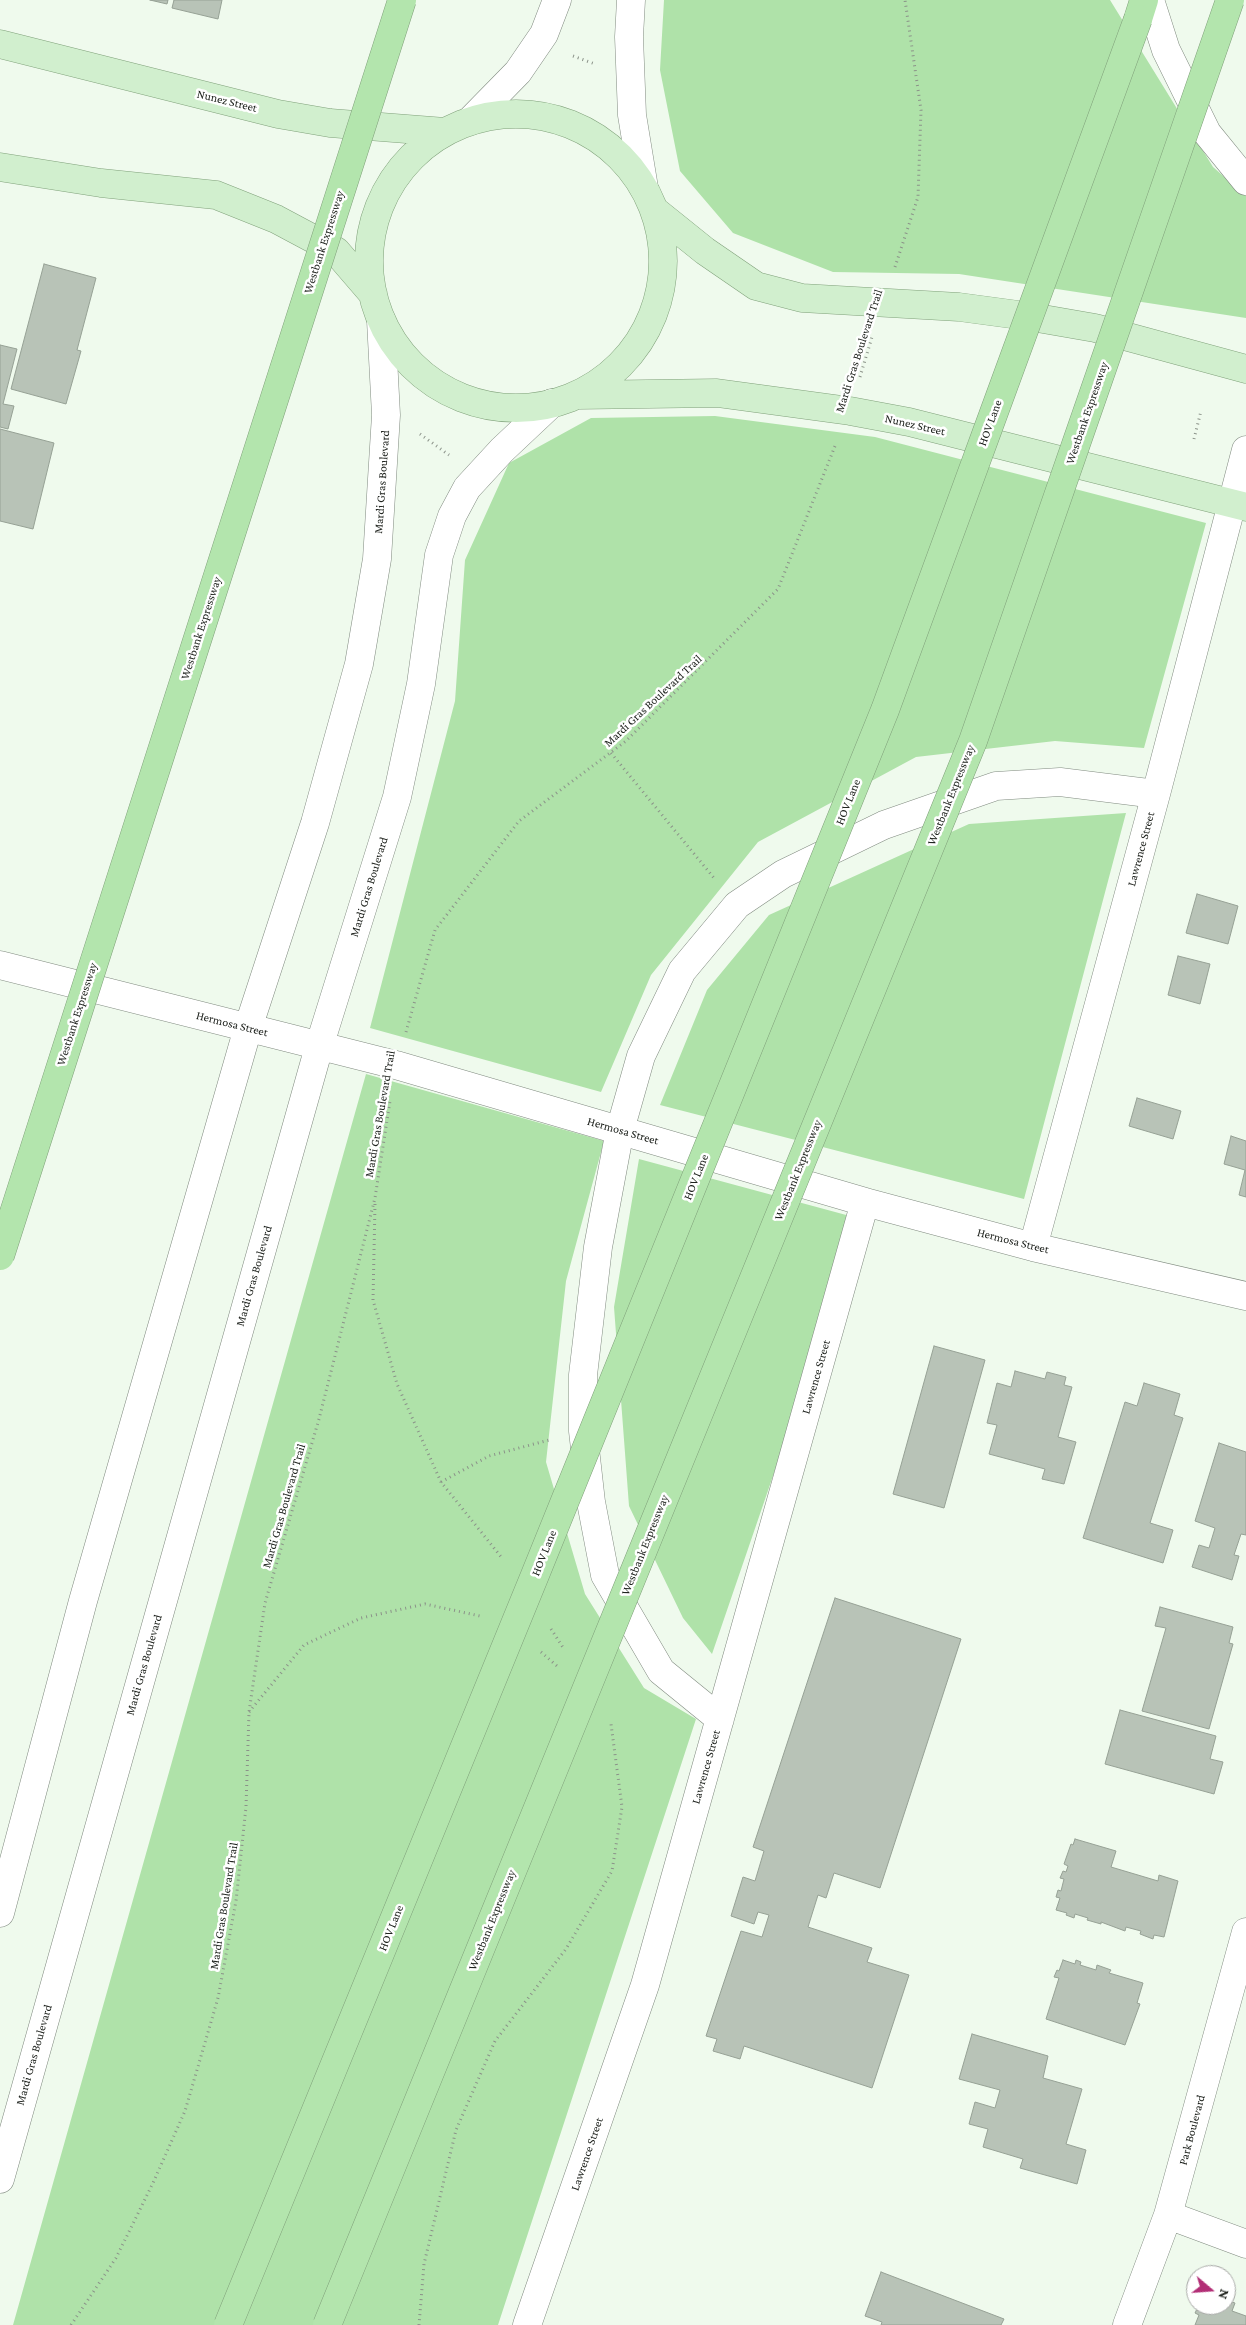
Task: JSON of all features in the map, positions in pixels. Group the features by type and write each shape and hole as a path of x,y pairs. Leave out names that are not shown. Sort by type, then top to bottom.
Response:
{"highway":[{"name":"Westbank Expressway","path":"0,1256 402,0"},
{"name":"Westbank Expressway","path":"327,2325 973,741 1230,0"},
{"name":"HOV Lane","path":"228,2325 543,1557 885,710 1144,6"}],"main road":[{"name":"Nunez Street","path":"7,46 278,114 330,123 445,132"},
{"path":"524,113 550,117 573,124 595,136 614,150 630,168 649,199 661,233 663,258 661,282 653,313 633,349 617,368 598,383 564,399 528,408 504,408 479,404 456,396 432,382 412,364 394,344 381,320 373,294 369,267 371,240 377,213 388,188 403,166 423,147 445,132 470,121 496,115 524,113"},
{"path":"0,167 101,183 216,195 276,219 336,251 373,294"},
{"path":"649,199 705,251 756,286 802,298 959,307 1095,328 1246,369"},
{"name":"Nunez Street","path":"564,399 717,393 850,411 909,422 1239,505"}],"street":[{"path":"470,121 518,72 544,34 557,0"},
{"path":"631,0 629,37 632,115 649,199"},
{"path":"1144,6 1207,133 1246,181"},
{"name":"Mardi Gras Boulevard","path":"0,1913 83,1601 248,1028 315,824 359,664 377,558 382,484 386,415 381,320"},
{"name":"Mardi Gras Boulevard","path":"0,2179 9,2108 318,1047 397,797 421,684 439,555 452,516 467,488 502,450 564,399"},
{"name":"Lawrence Street","path":"1033,1247 1156,794 1239,505 1246,450"},
{"path":"720,1718 661,1671 605,1575 591,1502 583,1431 583,1375 598,1247 620,1130 641,1056 682,971 737,905 783,874 884,825 996,786 1060,782 1156,794"},
{"name":"Hermosa Street","path":"0,965 318,1047 396,1065 865,1202 1033,1247 1246,1296"},
{"name":"Lawrence Street","path":"527,2325 645,1985 865,1202"},
{"name":"Park Boulevard","path":"1126,2325 1168,2214 1246,1932"},
{"path":"1168,2214 1246,2244"}],"path":[{"name":"Mardi Gras Boulevard Trail","path":"71,2325 116,2258 153,2183 185,2110 218,1998 236,1901 246,1807 249,1712 265,1603 319,1419 375,1198 396,1065 435,930 519,821 633,735 778,589 850,411 883,302 918,197 921,110 905,0"},
{"path":"568,54 596,64"},
{"path":"1194,439 1201,411"},
{"path":"416,432 425,436 456,460"},
{"path":"610,753 737,905"},
{"path":"441,1482 489,1456 583,1431"},
{"path":"249,1712 304,1645 362,1618 426,1604 478,1615 486,1620"},
{"path":"533,1647 549,1657 562,1670"},
{"path":"606,1718 612,1725"}],"green space":[{"path":"664,0 1110,0 1213,167 1246,196 1246,318 959,274 833,272 733,233 680,171 660,70"},
{"path":"715,416 875,437 1206,523 1144,748 1055,741 916,757 758,842 651,975 601,1092 370,1028 455,701 465,560 509,463 591,418"},
{"path":"1126,813 1024,1199 660,1105 707,990 769,915 969,824"},
{"path":"366,1074 604,1141 566,1281 546,1462 585,1594 644,1688 696,1719 498,2325 13,2325"},
{"path":"639,1159 861,1219 712,1654 683,1618 629,1506 614,1307"}],"building":[{"path":"150,0 168,0 167,4"},
{"path":"174,0 222,0 218,19 172,8"},
{"path":"44,264 96,278 77,350 81,351 66,404 11,389"},
{"path":"0,345 17,349 3,404 14,406 8,429 0,427"},
{"path":"0,429 54,443 33,529 0,521"},
{"path":"1197,894 1238,906 1228,944 1186,933"},
{"path":"1178,956 1210,964 1200,1004 1168,995"},
{"path":"1137,1098 1181,1111 1173,1139 1129,1126"},
{"path":"1231,1136 1246,1141 1246,1197 1239,1195 1245,1170 1224,1164"},
{"path":"934,1346 985,1360 944,1508 893,1494"},
{"path":"1015,1371 1045,1379 1047,1372 1066,1377 1064,1385 1072,1387 1058,1437 1076,1442 1064,1484 1042,1479 1045,1469 989,1454 997,1425 987,1423 997,1383 1011,1387"},
{"path":"1144,1383 1180,1394 1174,1415 1183,1418 1150,1523 1173,1530 1163,1563 1083,1538 1125,1402 1137,1406"},
{"path":"1219,1443 1246,1452 1246,1535 1241,1534 1234,1555 1239,1556 1232,1580 1192,1567 1199,1545 1209,1548 1215,1528 1195,1521"},
{"path":"835,1598 961,1639 880,1888 834,1873 826,1898 818,1895 808,1927 872,1948 867,1962 909,1975 872,2088 744,2046 740,2059 713,2051 717,2039 706,2036 741,1931 762,1937 769,1915 758,1912 754,1924 731,1916 743,1877 755,1881 764,1851 753,1847"},
{"path":"1160,1607 1233,1627 1229,1643 1233,1644 1209,1729 1142,1711 1166,1628 1155,1626"},
{"path":"1120,1710 1216,1736 1210,1759 1223,1762 1214,1794 1105,1764"},
{"path":"1075,1839 1116,1851 1111,1867 1158,1881 1159,1875 1178,1881 1164,1937 1154,1935 1153,1939 1140,1934 1141,1931 1126,1927 1125,1931 1101,1922 1101,1924 1087,1920 1088,1918 1075,1914 1074,1918 1066,1915 1067,1913 1056,1910 1060,1898 1056,1897 1058,1890 1061,1891 1064,1879 1060,1878 1063,1871 1066,1872 1068,1866 1064,1864 1071,1844 1073,1845"},
{"path":"1063,1960 1075,1964 1076,1960 1081,1962 1080,1965 1096,1970 1097,1965 1111,1970 1109,1973 1143,1983 1137,2003 1140,2004 1125,2045 1046,2019 1059,1978 1054,1977 1057,1970 1059,1971"},
{"path":"972,2034 1048,2056 1043,2078 1082,2089 1066,2144 1086,2150 1077,2184 1020,2168 1023,2159 983,2147 988,2129 969,2124 975,2102 995,2108 1000,2090 959,2079"},
{"path":"881,2272 1004,2319 1001,2325 881,2325 882,2322 865,2316"},
{"path":"1236,2312 1246,2316 1246,2325 1195,2325 1199,2315 1236,2315"}]}
